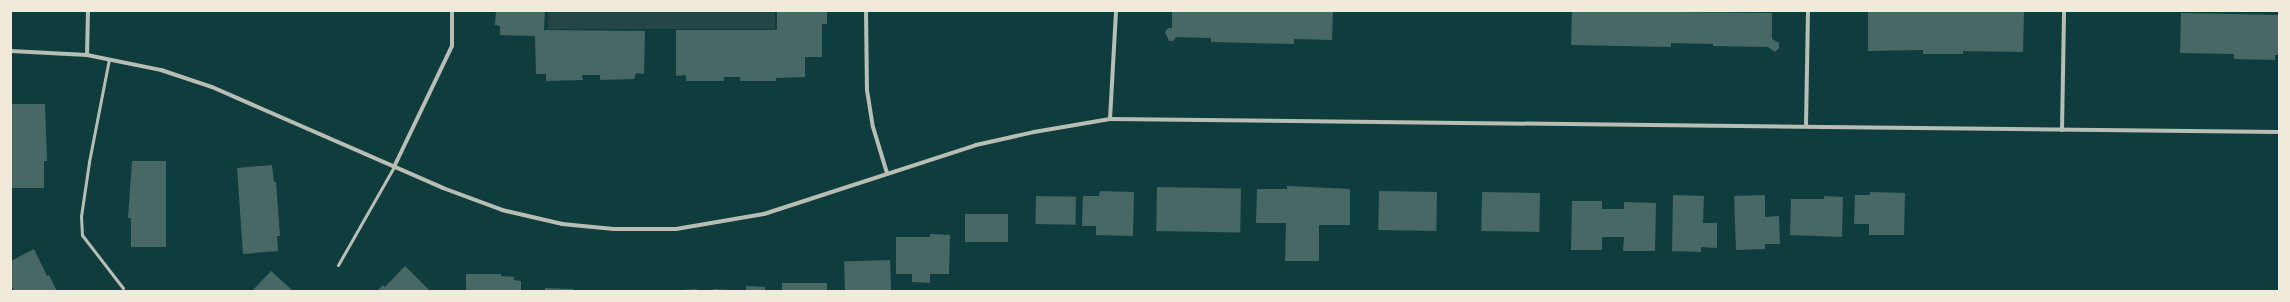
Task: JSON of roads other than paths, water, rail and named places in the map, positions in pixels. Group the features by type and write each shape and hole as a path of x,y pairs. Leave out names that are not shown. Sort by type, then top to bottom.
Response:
{"street":[{"path":"87,55 88,11"},
{"path":"394,167 452,46 452,11"},
{"path":"866,11 868,100 887,173"},
{"path":"1110,119 1116,11"},
{"path":"1806,126 1808,11"},
{"path":"2062,130 2064,11"},
{"path":"11,51 87,55 161,70 212,87 452,192 502,210 532,218 604,228 656,230 718,223 764,214 887,173 999,139 1110,119 2279,132"}],"lane":[{"path":"109,59 89,162 82,235 123,288"},
{"path":"338,265 394,167"}]}
